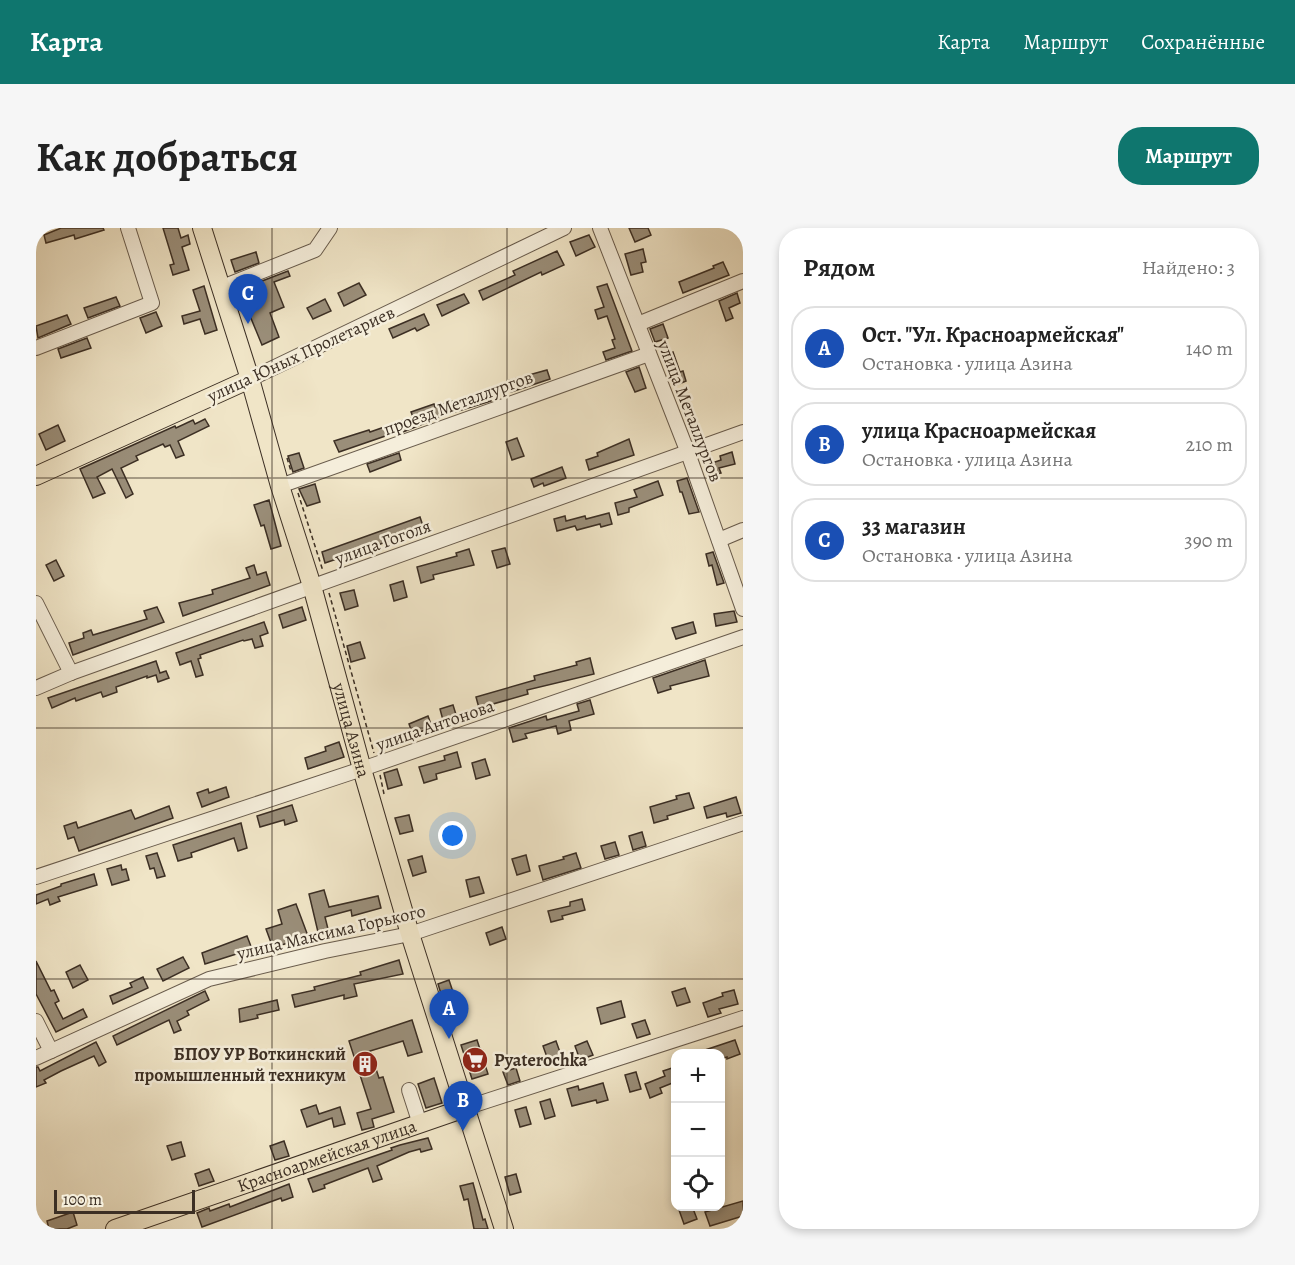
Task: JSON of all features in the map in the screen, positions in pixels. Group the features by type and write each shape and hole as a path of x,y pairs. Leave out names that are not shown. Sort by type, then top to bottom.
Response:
{"main road":[{"name":"улица Азина","path":"202,228 312,586 410,934 504,1229"},
{"name":"улица Юных Пролетариев","path":"36,476 250,379"},
{"name":"Красноармейская улица","path":"115,1229 465,1108"}],"street":[{"path":"36,348 152,303 128,228"},
{"path":"220,288 315,250 330,228"},
{"name":"улица Юных Пролетариев","path":"250,379 564,228"},
{"name":"улица Металлургов","path":"600,228 688,453 743,609"},
{"path":"638,324 743,282"},
{"name":"проезд Металлургов","path":"280,486 649,354"},
{"name":"улица Гоголя","path":"36,688 71,673 743,432"},
{"path":"719,540 743,530"},
{"path":"36,603 71,673"},
{"name":"улица Антонова","path":"36,877 362,769 743,637"},
{"name":"улица Максима Горького","path":"36,1058 209,979 325,951 410,934 743,822"},
{"name":"Красноармейская улица","path":"465,1108 743,1018"},
{"path":"36,1021 51,1050"},
{"path":"409,1090 420,1124"}],"building":[{"path":"61,228 103,228 104,230 75,239 74,235 46,243 44,235"},
{"path":"163,228 178,228 181,238 188,235 190,244 182,247 189,270 173,275 170,265 174,264"},
{"path":"629,228 648,228 651,235 635,242"},
{"path":"589,235 595,247 576,256 570,242"},
{"path":"643,249 646,262 641,263 643,272 631,275 625,254"},
{"path":"557,251 564,265 542,275 541,272 483,300 479,291 515,275 513,271"},
{"path":"256,252 259,263 235,272 231,260"},
{"path":"723,262 729,275 683,293 679,282"},
{"path":"288,271 290,276 274,282 284,307 270,313 279,337 262,345 243,299 248,297 244,288"},
{"path":"359,283 366,295 344,306 338,293"},
{"path":"607,284 632,351 606,360 603,352 615,348 612,340 615,339 607,316 598,319 595,310 604,307 597,287"},
{"path":"204,286 217,330 205,334 200,319 184,324 182,316 200,311 193,290"},
{"path":"737,293 740,303 729,308 733,318 726,321 719,301"},
{"path":"464,294 469,303 442,316 437,305"},
{"path":"116,297 120,306 88,318 84,308"},
{"path":"325,299 331,311 313,319 307,308"},
{"path":"156,312 162,326 146,333 140,318"},
{"path":"424,314 429,325 417,331 415,328 393,338 389,329"},
{"path":"67,315 71,324 38,338 36,326"},
{"path":"663,324 668,338 655,342 650,329"},
{"path":"87,338 91,348 61,358 58,349"},
{"path":"673,352 686,381 674,386 663,356"},
{"path":"639,367 646,388 635,392 626,372"},
{"path":"547,370 550,379 511,392 507,381"},
{"path":"488,391 491,401 445,415 398,434 397,432 339,452 334,441 369,430 370,432 413,417 411,412 434,404 435,407 452,401 453,405"},
{"path":"205,419 209,426 178,441 184,455 176,458 170,445 165,447 163,444 136,456 138,460 121,468 133,494 126,498 112,469 97,477 105,493 93,498 80,469 175,426 176,428 193,420 195,424"},
{"path":"58,425 65,441 46,450 39,434"},
{"path":"517,438 524,456 512,460 506,442"},
{"path":"629,439 634,455 589,470 586,460"},
{"path":"732,452 735,464 719,468 721,473 709,476 706,465 721,460 720,456"},
{"path":"299,453 304,468 293,472 288,456"},
{"path":"399,453 401,460 370,472 367,464"},
{"path":"562,467 566,478 534,487 531,479"},
{"path":"687,478 699,512 689,514 677,481"},
{"path":"658,481 663,495 629,508 629,512 618,515 615,503 637,497 634,490"},
{"path":"315,484 320,502 307,506 299,489"},
{"path":"269,500 281,546 271,549 264,525 261,526 254,505"},
{"path":"609,513 612,524 601,527 600,524 577,530 575,526 557,531 554,519 565,516 566,521 585,516 586,519"},
{"path":"420,517 424,529 325,563 322,552"},
{"path":"505,548 510,564 497,568 492,551"},
{"path":"469,549 474,565 433,575 434,579 421,583 417,567 457,556 456,553"},
{"path":"713,552 724,583 717,585 712,565 709,566 706,554"},
{"path":"56,560 64,576 54,581 46,565"},
{"path":"254,565 257,575 266,572 270,585 183,616 179,603 213,594 212,590 250,578 246,568"},
{"path":"403,581 407,597 394,601 390,585"},
{"path":"354,590 358,606 345,610 340,593"},
{"path":"157,607 164,622 73,655 69,643 84,638 83,633 91,630 93,635 147,619 144,611"},
{"path":"302,607 306,620 283,628 279,615"},
{"path":"734,611 737,622 716,626 714,614"},
{"path":"264,622 268,633 260,636 263,646 255,648 252,639 243,640 200,655 201,658 198,659 203,675 196,677 191,661 180,665 176,653"},
{"path":"693,622 696,633 676,639 672,628"},
{"path":"360,642 365,658 351,662 347,646"},
{"path":"590,658 594,674 527,690 528,694 479,708 476,697 535,680 534,676 577,665 576,662"},
{"path":"705,660 709,676 670,686 671,689 658,693 653,678"},
{"path":"156,661 160,673 166,671 169,678 158,682 156,675 147,678 147,676 116,687 117,692 103,697 101,692 76,701 75,698 52,708 48,698"},
{"path":"590,700 594,714 569,721 571,730 558,734 556,726 525,734 527,738 513,742 509,728 546,716 547,720 579,711 577,704"},
{"path":"453,705 458,721 444,724 440,709"},
{"path":"428,716 432,727 413,735 409,724"},
{"path":"339,742 344,757 308,769 305,758 326,751 325,747"},
{"path":"457,752 461,767 436,774 437,779 424,783 419,767 445,760 444,756"},
{"path":"485,759 490,775 476,779 472,763"},
{"path":"397,769 402,785 388,789 384,773"},
{"path":"226,787 229,797 202,807 197,793 208,789 209,793"},
{"path":"689,793 694,808 667,816 668,819 654,823 650,807"},
{"path":"736,797 741,813 727,817 726,813 707,818 704,807"},
{"path":"292,805 297,821 285,825 284,820 260,827 257,816"},
{"path":"169,806 173,818 79,851 74,837 68,839 64,826 76,822 78,828 131,810 135,819"},
{"path":"409,815 413,831 400,834 395,818"},
{"path":"241,823 247,848 238,851 234,838 191,853 192,857 178,861 173,845"},
{"path":"642,832 646,846 633,850 629,836"},
{"path":"615,842 619,855 605,859 601,846"},
{"path":"157,853 165,876 157,878 154,868 150,869 146,856"},
{"path":"576,853 581,868 543,880 539,866"},
{"path":"526,855 530,871 517,875 512,859"},
{"path":"422,856 426,872 413,876 408,860"},
{"path":"121,865 122,870 126,869 129,880 112,885 107,869"},
{"path":"94,874 97,885 58,897 60,901 50,905 48,899 36,904 36,895 61,886 61,884"},
{"path":"479,877 484,893 470,897 466,880"},
{"path":"324,890 329,907 378,896 381,908 352,916 351,910 325,917 328,929 318,932 309,894"},
{"path":"582,899 585,910 562,916 563,919 551,922 548,911 570,906 570,902"},
{"path":"296,904 308,936 273,948 266,929 282,924 278,910"},
{"path":"502,927 506,939 490,945 486,933"},
{"path":"247,936 252,949 205,964 202,953"},
{"path":"183,957 189,968 163,981 157,969"},
{"path":"399,960 403,974 354,984 357,996 344,999 344,995 295,1007 292,995 361,975 360,972"},
{"path":"36,961 51,991 54,990 59,1001 55,1003 63,1019 83,1009 87,1017 56,1032 36,994"},
{"path":"80,965 88,980 73,988 66,972"},
{"path":"143,977 148,988 113,1004 110,996 132,987 130,983"},
{"path":"449,980 462,1019 450,1023 438,984"},
{"path":"685,988 690,1002 677,1006 672,992"},
{"path":"734,990 738,1004 719,1009 721,1013 708,1017 703,1003 723,996 722,993"},
{"path":"205,991 209,1000 187,1011 189,1015 177,1021 181,1030 174,1033 169,1020 117,1045 113,1036"},
{"path":"277,1000 279,1010 240,1022 239,1009"},
{"path":"621,1001 625,1017 601,1024 597,1008"},
{"name":"БПОУ УР Воткинский промышленный техникум","path":"412,1020 422,1052 408,1056 403,1041 370,1051 379,1078 383,1077 394,1112 372,1119 374,1127 362,1130 357,1113 371,1109 349,1041"},
{"path":"645,1020 650,1034 637,1038 632,1024"},
{"name":"Pyaterochka","path":"477,1040 488,1074 472,1079 461,1045"},
{"path":"735,1040 740,1054 727,1059 725,1049 708,1049"},
{"path":"556,1041 561,1055 548,1060 543,1046"},
{"path":"587,1041 593,1055 580,1060 575,1046"},
{"path":"96,1042 106,1062 99,1066 94,1056 44,1080 46,1083 36,1087 36,1067 40,1071"},
{"path":"516,1068 520,1081 508,1085 503,1072"},
{"path":"671,1068 671,1084 660,1088 662,1093 650,1098 645,1084 665,1076 663,1071"},
{"path":"636,1072 641,1089 630,1092 625,1075"},
{"path":"434,1078 442,1103 426,1108 418,1084"},
{"path":"603,1083 608,1100 597,1103 596,1100 572,1106 567,1089 578,1086 579,1090"},
{"path":"550,1099 555,1116 545,1119 540,1102"},
{"path":"316,1105 319,1114 340,1107 345,1124 334,1127 332,1118 307,1127 301,1110"},
{"path":"526,1107 531,1124 520,1127 515,1110"},
{"path":"428,1138 432,1149 409,1152 377,1166 382,1179 373,1182 368,1168 324,1185 325,1188 313,1192 308,1179 392,1150 391,1148"},
{"path":"284,1141 289,1156 275,1160 270,1146"},
{"path":"181,1142 185,1156 172,1160 167,1146"},
{"path":"209,1169 214,1181 199,1186 195,1174"},
{"path":"516,1174 521,1192 510,1195 505,1177"},
{"path":"473,1183 483,1220 485,1219 488,1229 474,1229 468,1199 464,1200 460,1186"},
{"path":"289,1184 293,1197 282,1201 281,1198 202,1227 197,1213 229,1204 230,1207"},
{"path":"743,1201 743,1216 710,1226 705,1212 725,1211 725,1206"},
{"path":"679,1211 694,1211 697,1219 684,1224"},
{"path":"73,1212 77,1225 67,1229 49,1229 47,1221"}],"place":[{"name":"33 магазин","path":"248,324"},
{"name":"Ост. \"Ул. Красноармейская\"","path":"449,1039"},
{"name":"Pyaterochka","path":"475,1060"},
{"name":"БПОУ УР Воткинский промышленный техникум","path":"365,1064"},
{"name":"улица Красноармейская","path":"463,1131"}]}
